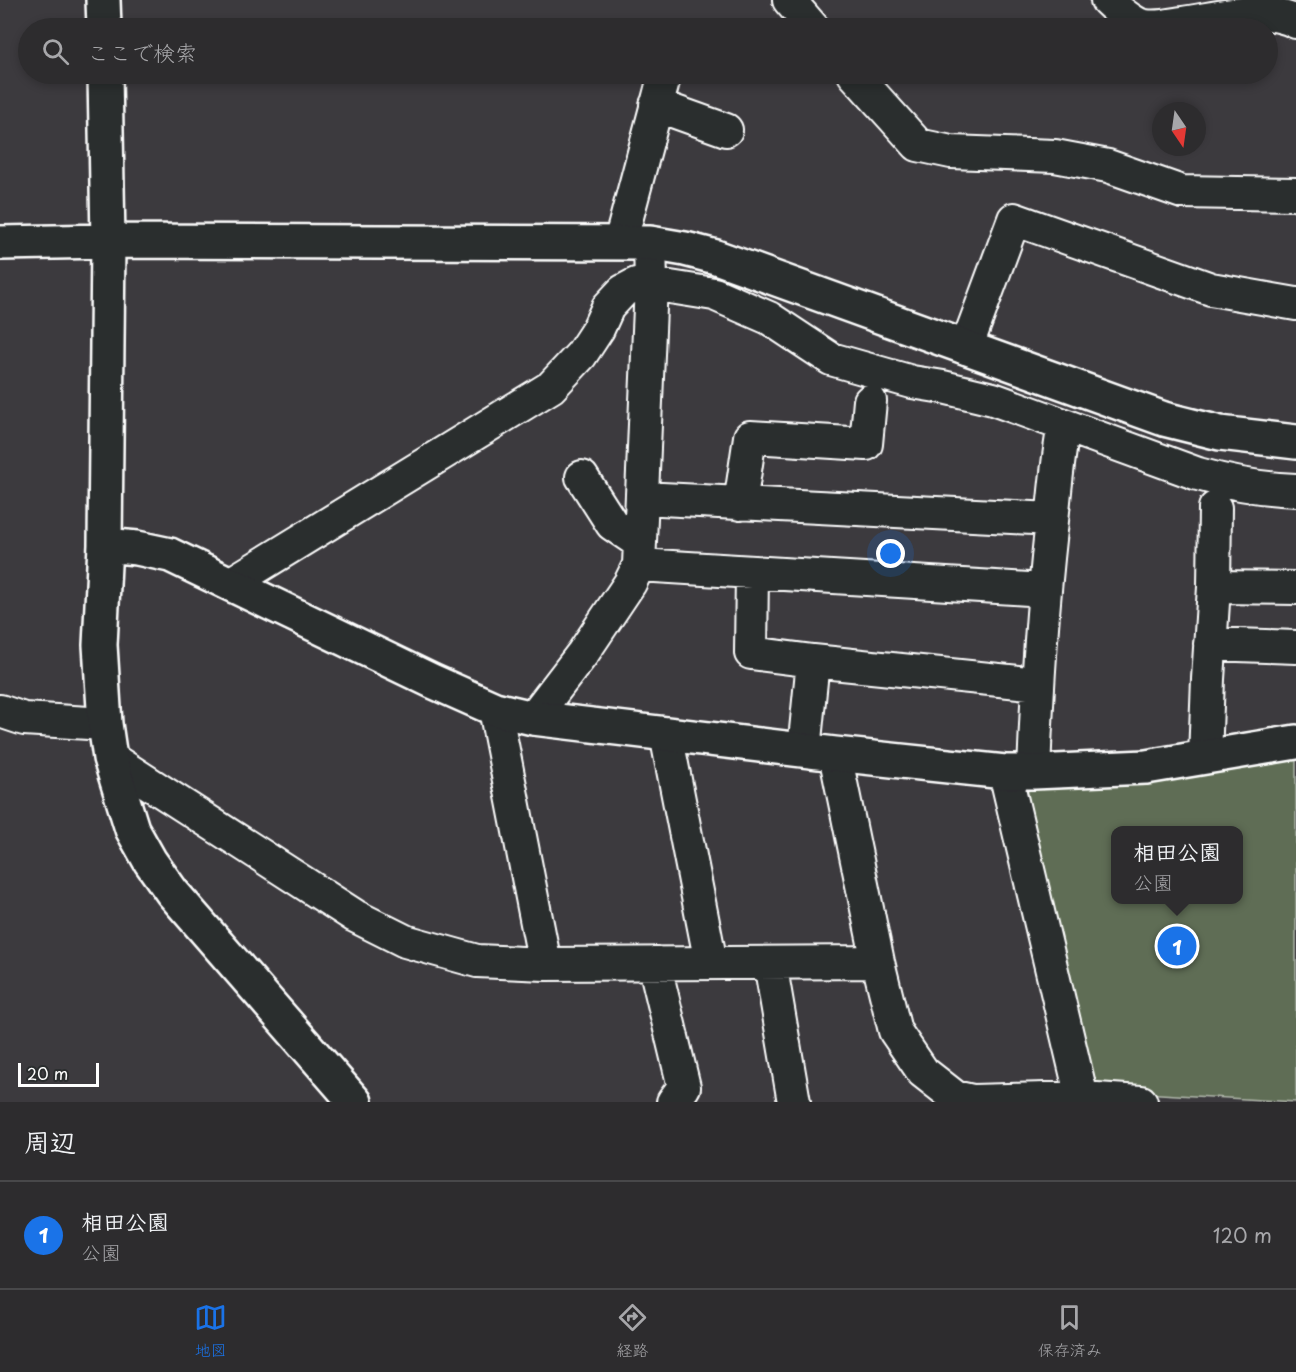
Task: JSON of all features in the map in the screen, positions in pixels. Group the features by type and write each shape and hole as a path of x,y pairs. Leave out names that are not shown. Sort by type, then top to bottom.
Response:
{"street":[{"path":"103,0 104,18"},
{"path":"789,0 804,18"},
{"path":"1107,0 1118,12 1129,18"},
{"path":"1219,18 1254,13 1285,17 1296,22"},
{"path":"105,84 108,241 105,545 100,645 105,724 110,758 132,829 150,861 172,892 355,1102"},
{"path":"533,718 583,652 630,583 639,554 651,284 635,243 656,105 662,84"},
{"path":"863,84 918,145 951,152 1055,156 1108,166 1182,192 1296,194"},
{"path":"656,105 726,130"},
{"path":"966,348 1014,219 1211,289 1296,304"},
{"path":"0,243 108,241 635,243 685,249 716,257 1164,419 1220,433 1296,441"},
{"path":"230,584 551,387 581,355 598,329 608,307 623,291 636,284 651,284 714,294 769,318 831,359 912,382 993,399 1198,474 1241,485 1296,490"},
{"path":"740,504 750,436 866,444 870,401"},
{"path":"1064,426 1059,451 1044,590 1038,684 1020,772 1082,1098"},
{"path":"582,477 612,524 639,554 752,572 1044,590"},
{"path":"642,498 1052,519"},
{"path":"1205,757 1214,587 1215,508"},
{"path":"105,545 137,548 170,555 432,681 495,709 533,718 819,752 1020,772 1146,767 1296,742"},
{"path":"752,572 751,653 1038,684"},
{"path":"1214,587 1296,588"},
{"path":"1210,644 1296,647"},
{"path":"813,661 819,752 895,1031 923,1087 973,1101 1082,1098 1140,1102"},
{"path":"495,709 545,964"},
{"path":"0,711 24,719 105,724"},
{"path":"666,734 711,963"},
{"path":"110,758 355,916 405,941 477,961 545,964 878,962"},
{"path":"656,963 684,1087 673,1102"},
{"path":"770,963 794,1102"}],"green space":[{"path":"1296,757 1296,1102 1093,1090 1025,792 1040,786"}],"place":[{"name":"相田公園","path":"1177,946"}]}
